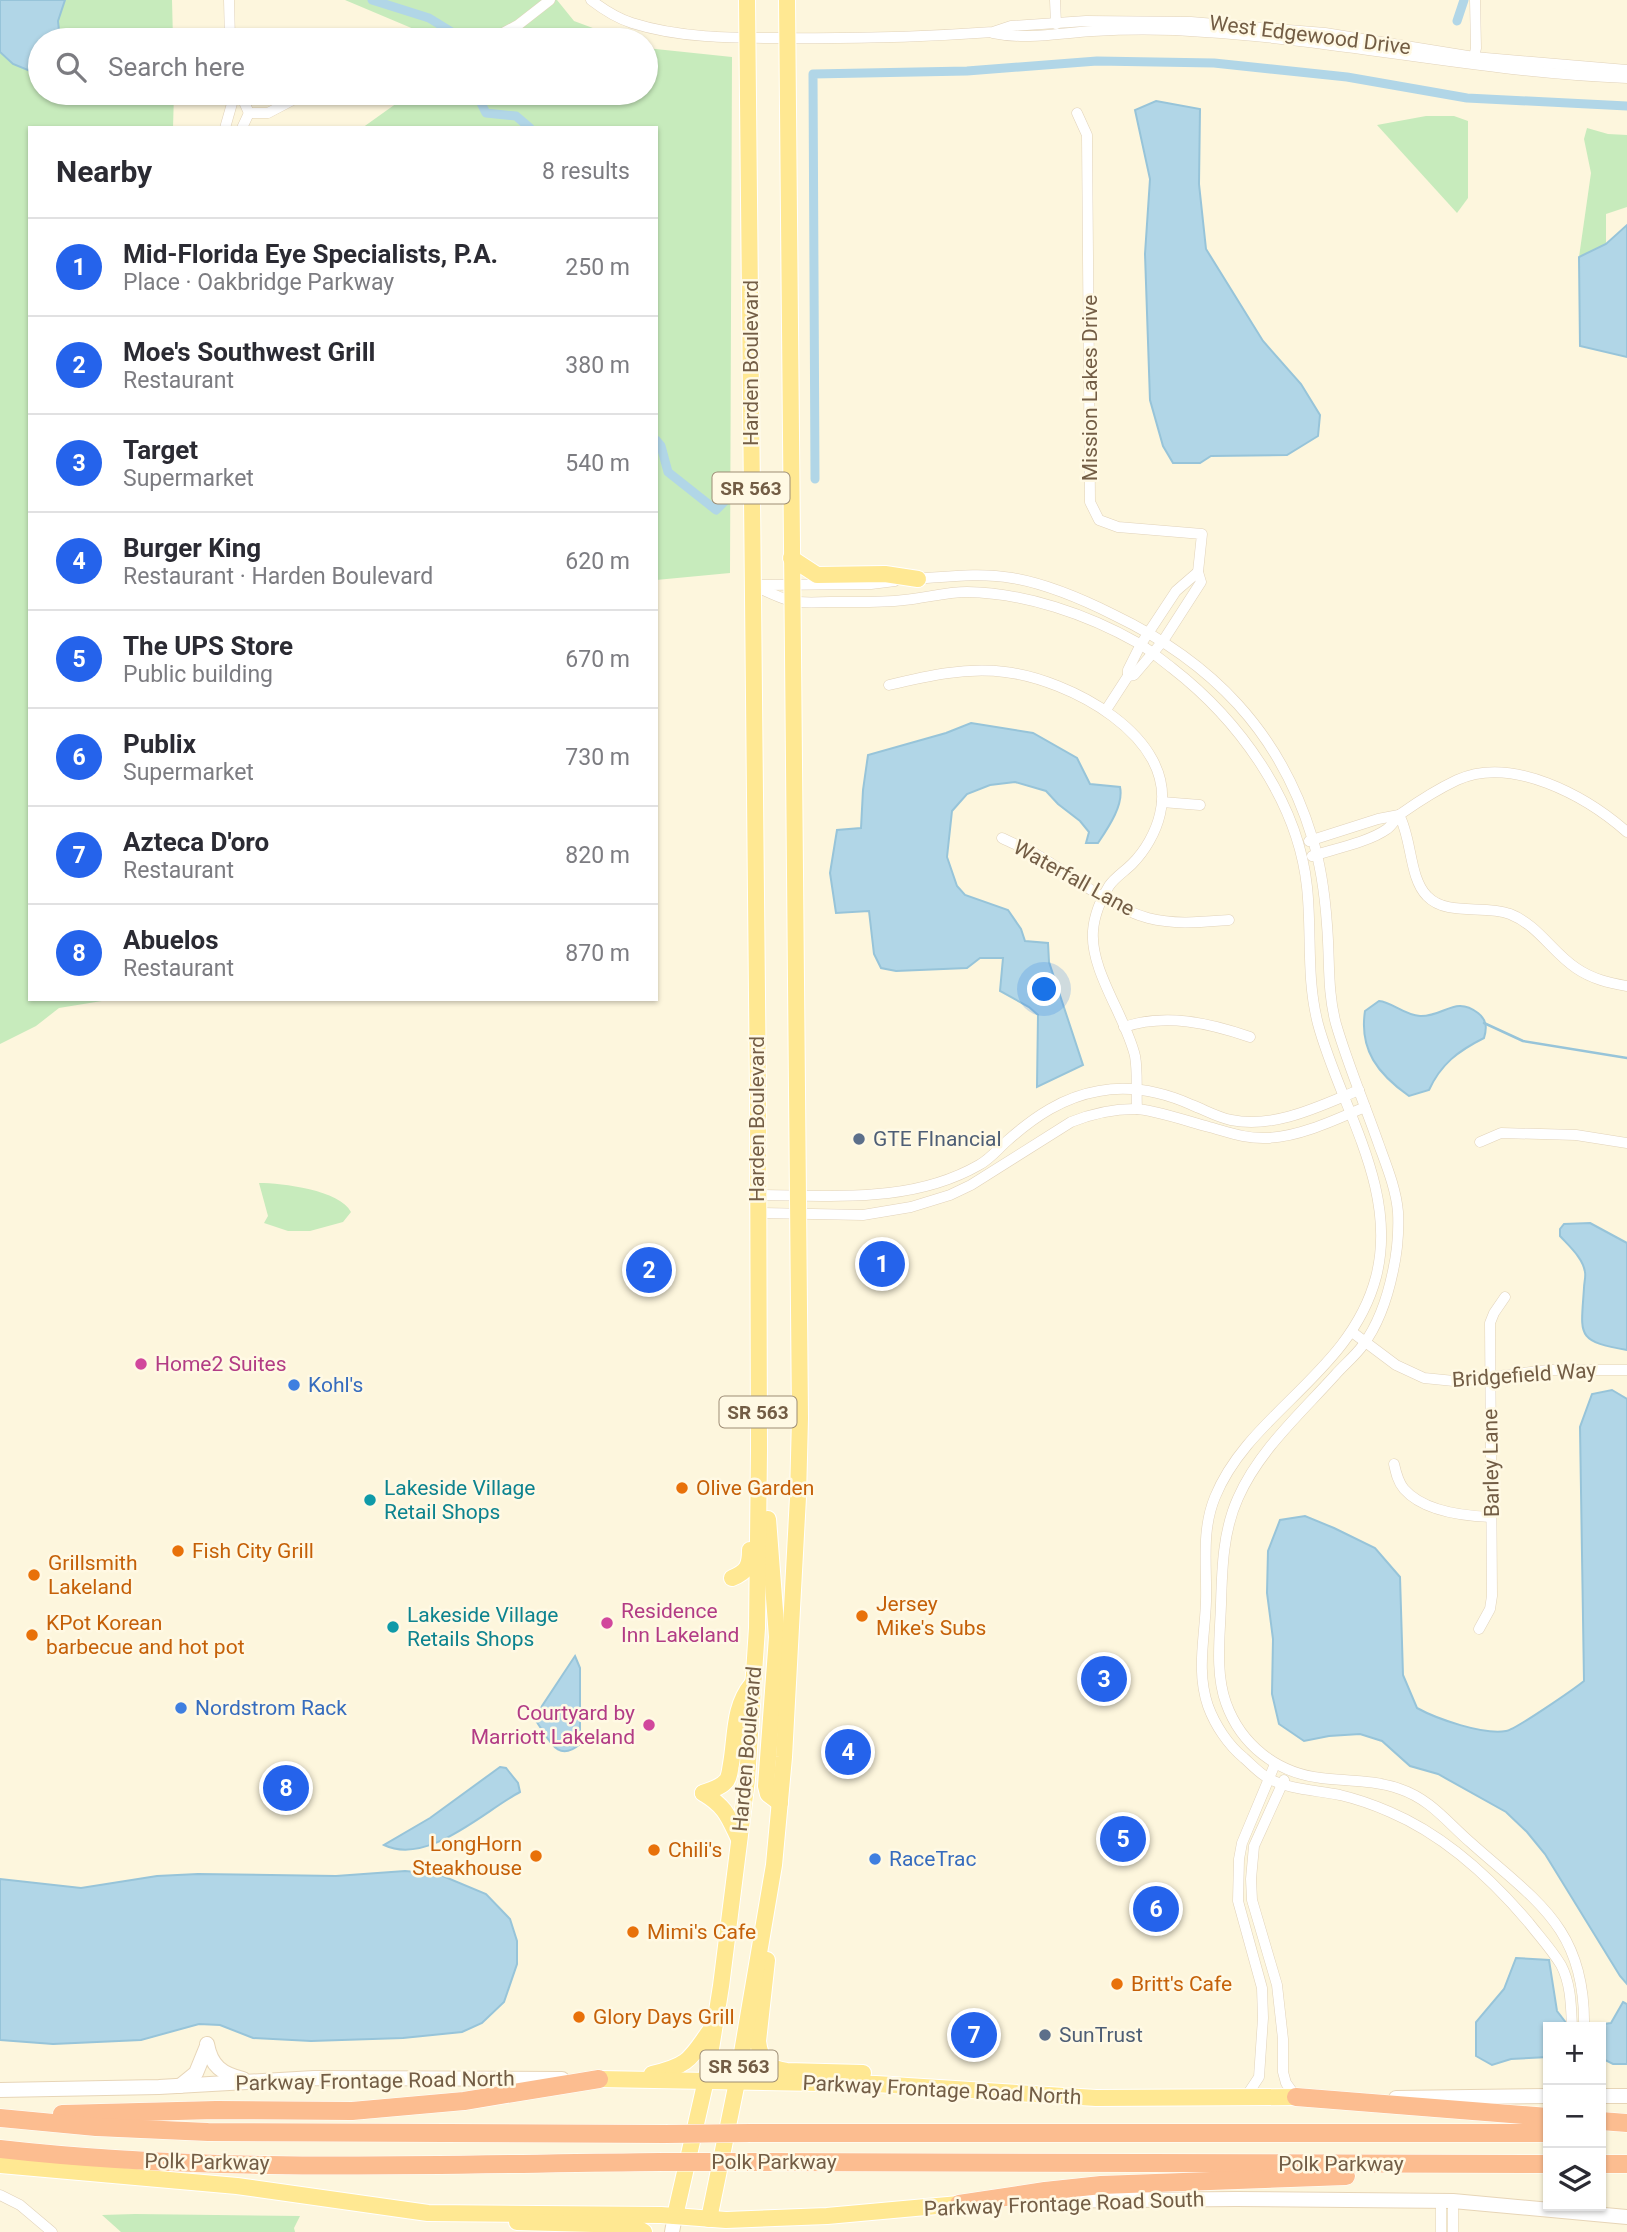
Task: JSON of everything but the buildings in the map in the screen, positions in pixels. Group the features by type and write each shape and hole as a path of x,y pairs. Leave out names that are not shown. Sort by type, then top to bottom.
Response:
{"highway":[{"path":"0,2115 352,2111 464,2101 599,2079"},
{"path":"1296,2097 1543,2117"},
{"name":"Polk Parkway","path":"0,2115 96,2127 208,2132 1543,2133"},
{"path":"1606,2121 1627,2123"},
{"path":"1606,2133 1627,2133"},
{"name":"Polk Parkway","path":"0,2149 107,2159 201,2163 745,2162 1543,2166"},
{"path":"1606,2164 1627,2164"},
{"path":"959,2204 1101,2185 1543,2166"}],"main road":[{"name":"Harden Boulevard","path":"674,2224 706,2080 715,2024 747,1779 757,1603 759,1451 747,0"},
{"name":"Harden Boulevard","path":"708,2225 737,2082 774,1865 784,1757 798,1497 787,0"},
{"path":"791,558 817,575 885,574 918,579"},
{"path":"758,1380 765,1416 767,1501 777,1637 766,1786 768,1794 779,1803"},
{"path":"757,1603 746,1587 732,1578 749,1566 752,1472 759,1451"},
{"path":"739,1841 719,1802 703,1793 720,1787 727,1781 734,1750 737,1710 744,1693 753,1682"},
{"path":"765,1913 767,1961 758,2041 759,2053 766,2064 775,2070 871,2073 911,2086"},
{"path":"629,2079 669,2070 688,2062 715,2024"},
{"path":"180,2086 196,2073 207,2044 209,2056 224,2073 255,2081"},
{"name":"Parkway Frontage Road North","path":"0,2090 72,2090 375,2077 706,2080 911,2086 1096,2098 1543,2096"},
{"path":"1606,2096 1627,2096"},
{"name":"Parkway Frontage Road South","path":"0,2165 237,2186 428,2213 555,2213 674,2224 708,2225 959,2204 1134,2199 1447,2201 1627,2217"},
{"path":"428,2213 458,2219 553,2225 632,2225 644,2232"}],"street":[{"path":"229,0 230,28"},
{"path":"512,28 550,0"},
{"name":"West Edgewood Drive","path":"591,0 608,13 649,28"},
{"path":"1055,0 1056,24"},
{"path":"1473,61 1476,48 1475,0"},
{"name":"West Edgewood Drive","path":"658,30 747,38 880,38 993,32 1011,26 1129,20 1325,33 1544,73 1627,78"},
{"name":"West Edgewood Drive","path":"993,32 1012,37 1109,30 1202,32 1473,61 1627,70"},
{"path":"226,126 233,105"},
{"path":"244,105 249,113"},
{"path":"249,113 268,113 283,105"},
{"path":"243,126 249,113"},
{"name":"Mission Lakes Drive","path":"1077,113 1087,135 1090,502 1099,520 1118,527 1202,534 1198,572 1200,582 1163,641 1134,675 1128,676"},
{"name":"Mission Lakes Drive","path":"1106,710 1128,676 1128,670 1141,644 1176,591 1198,572"},
{"path":"752,585 791,594 918,579 984,575 1016,578 1067,593 1150,633 1213,677 1248,716 1281,764 1292,785 1317,854 1327,925 1329,982 1336,1023 1388,1171 1398,1211 1398,1238 1387,1294 1365,1343 1259,1461 1237,1500 1226,1533 1222,1568 1220,1678 1224,1699 1244,1737 1275,1764 1318,1778 1390,1786 1415,1795 1437,1810 1470,1842 1529,1891 1550,1915 1575,1961 1584,1998 1584,2022"},
{"path":"752,585 791,594 881,602 949,593 983,593 1052,606 1106,627 1141,644 1190,682 1229,721 1275,789 1289,814 1303,858 1310,928 1309,968 1312,996 1320,1029 1373,1175 1381,1234 1376,1279 1352,1332 1335,1355 1244,1449 1215,1496 1207,1523 1205,1548 1206,1615 1202,1653 1204,1691 1210,1713 1235,1750 1269,1779 1337,1795 1390,1812 1433,1835 1468,1861 1514,1905 1562,1967 1569,1990 1572,2022"},
{"path":"1169,603 1182,611"},
{"path":"889,685 948,673 1004,671 1045,680 1076,692 1106,710 1146,750 1160,782 1161,812 1151,839 1133,863 1109,885 1093,928 1094,950 1135,1055 1137,1109"},
{"path":"1299,844 1399,815 1458,779 1499,772 1532,778 1570,793 1627,832"},
{"path":"1162,802 1200,804"},
{"path":"1303,858 1364,839 1388,828 1399,815"},
{"path":"1399,815 1406,831 1419,883 1430,900 1445,907 1499,911 1519,918 1542,935 1577,969 1593,978 1627,986"},
{"path":"1357,826 1364,839"},
{"name":"Waterfall Lane","path":"1002,838 1031,852 1118,906 1150,918 1185,923 1229,920"},
{"path":"1124,1027 1149,1020 1172,1020 1210,1025 1250,1037"},
{"path":"757,1195 892,1194 915,1191 944,1182 982,1163 1051,1107 1100,1091 1136,1090 1160,1093 1213,1114 1247,1121 1293,1116 1359,1090"},
{"path":"757,1213 863,1215 890,1212 924,1203 971,1185 1071,1122 1086,1116 1137,1109 1232,1135 1265,1139 1283,1136 1364,1107"},
{"path":"1480,1142 1501,1133 1576,1135 1627,1143"},
{"name":"Barley Lane","path":"1479,1629 1490,1609 1493,1596 1490,1324 1494,1313 1506,1297"},
{"name":"Bridgefield Way","path":"1352,1332 1396,1365 1424,1378 1454,1381 1549,1370 1627,1370"},
{"path":"1394,1464 1403,1488 1422,1502 1458,1514 1491,1517"},
{"path":"1244,2098 1259,2077 1263,2018 1262,1988 1238,1901 1239,1859 1242,1843 1275,1764"},
{"path":"1289,1770 1254,1846 1251,1879 1252,1900 1277,1985 1283,2039 1283,2072 1286,2083 1296,2097"},
{"path":"0,2195 20,2205 52,2232"},
{"path":"1441,2232 1447,2201"},
{"path":"1447,2201 1453,2232"}],"green space":[{"path":"0,0 172,0 173,28 28,28 28,105 174,105 173,126 28,126 28,1001 102,1001 59,1008 36,1026 0,1044"},
{"path":"345,0 557,0 574,21 593,28 411,28"},
{"path":"658,49 732,57 730,573 658,580 658,126 365,126 394,105 658,105"},
{"path":"1426,116 1454,116 1468,121 1468,198 1457,213 1377,125"},
{"path":"1587,128 1608,134 1627,135 1627,207 1606,214 1606,244 1579,257 1591,173 1584,139"},
{"path":"259,1183 295,1186 323,1193 345,1204 351,1212 343,1222 310,1231 288,1231 264,1223 268,1216"},
{"path":"102,2215 300,2216 294,2228 295,2232 121,2232"}],"water":[{"path":"0,0 65,0 58,21 59,28 28,28 28,70 13,64 0,52"},
{"path":"1156,101 1200,109 1199,184 1206,249 1263,341 1301,384 1320,415 1318,436 1287,455 1211,456 1200,463 1173,463 1163,446 1150,400 1145,254 1150,179 1135,110"},
{"path":"1627,225 1627,357 1580,346 1579,257 1606,244"},
{"path":"971,723 1033,733 1077,758 1090,784 1120,787 1117,809 1098,843 1086,843 1089,832 1046,791 1015,782 990,785 967,794 952,811 947,857 957,886 965,895 1008,910 1021,929 1025,941 1048,943 1049,962 1083,1065 1037,1087 1038,1015 1000,991 1003,958 980,958 967,968 896,971 881,968 874,954 869,911 836,913 830,873 837,830 861,828 868,755 946,733"},
{"path":"1379,1001 1420,1016 1456,1006 1470,1008 1485,1021 1484,1038 1451,1059 1429,1090 1409,1096 1380,1070 1368,1049 1365,1038 1365,1011"},
{"path":"1590,1223 1627,1243 1627,1350 1598,1343 1585,1333 1582,1316 1584,1267 1579,1257 1560,1236 1560,1229 1564,1224"},
{"path":"1612,1390 1627,1399 1627,1984 1545,1854 1506,1812 1438,1774 1410,1766 1382,1741 1360,1734 1304,1741 1279,1724 1272,1694 1273,1639 1267,1593 1268,1551 1280,1520 1305,1516 1375,1548 1400,1577 1403,1675 1417,1708 1436,1717 1485,1731 1506,1731 1521,1724 1584,1681 1580,1427 1592,1394"},
{"path":"575,1656 580,1668 580,1744 565,1751 554,1747 536,1721 542,1706"},
{"path":"500,1767 506,1768 518,1783 520,1792 437,1842 401,1850 384,1845 430,1818"},
{"path":"405,1871 438,1874 486,1894 510,1919 517,1941 517,1964 504,2002 482,2023 462,2032 403,2038 311,2041 253,2038 220,2025 199,2024 141,2040 53,2044 0,2040 0,1879 81,1888 157,1876 336,1876"},
{"path":"1516,1958 1549,1960 1557,2011 1565,2022 1543,2022 1543,2057 1511,2059 1492,2065 1476,2056 1476,2022 1504,1989"},
{"path":"1623,2002 1627,2004 1627,2064 1613,2064 1606,2060 1606,2024 1611,2023"}],"waterway":[{"path":"372,0 429,18 445,28"},
{"path":"1457,21 1464,0"},
{"path":"815,479 813,74 967,71 1097,61 1214,63 1347,77 1467,98 1627,106"},
{"path":"482,105 486,113 516,116 528,126"},
{"path":"658,442 668,472 716,510 732,494"},
{"path":"1484,1023 1523,1041 1627,1058"}],"place":[{"name":"GTE FInancial","path":"859,1139"},
{"name":"Mid-Florida Eye Specialists, P.A.","path":"882,1264"},
{"name":"Moe's Southwest Grill","path":"649,1270"},
{"name":"Home2 Suites","path":"141,1364"},
{"name":"Kohl's","path":"294,1385"},
{"name":"Olive Garden","path":"682,1488"},
{"name":"Lakeside Village Retail Shops","path":"370,1500"},
{"name":"Fish City Grill","path":"178,1551"},
{"name":"Grillsmith Lakeland","path":"34,1575"},
{"name":"Jersey Mike's Subs","path":"862,1616"},
{"name":"Residence Inn Lakeland","path":"607,1623"},
{"name":"Lakeside Village Retails Shops","path":"393,1627"},
{"name":"KPot Korean barbecue and hot pot","path":"32,1635"},
{"name":"Target","path":"1104,1679"},
{"name":"Nordstrom Rack","path":"181,1708"},
{"name":"Courtyard by Marriott Lakeland","path":"649,1725"},
{"name":"Burger King","path":"848,1752"},
{"name":"Abuelos","path":"286,1788"},
{"name":"The UPS Store","path":"1123,1839"},
{"name":"Chili's","path":"654,1850"},
{"name":"LongHorn Steakhouse","path":"536,1856"},
{"name":"RaceTrac","path":"875,1859"},
{"name":"Publix","path":"1156,1909"},
{"name":"Mimi's Cafe","path":"633,1932"},
{"name":"Britt's Cafe","path":"1117,1984"},
{"name":"Glory Days Grill","path":"579,2017"},
{"name":"Azteca D'oro","path":"974,2035"},
{"name":"SunTrust","path":"1045,2035"}]}
